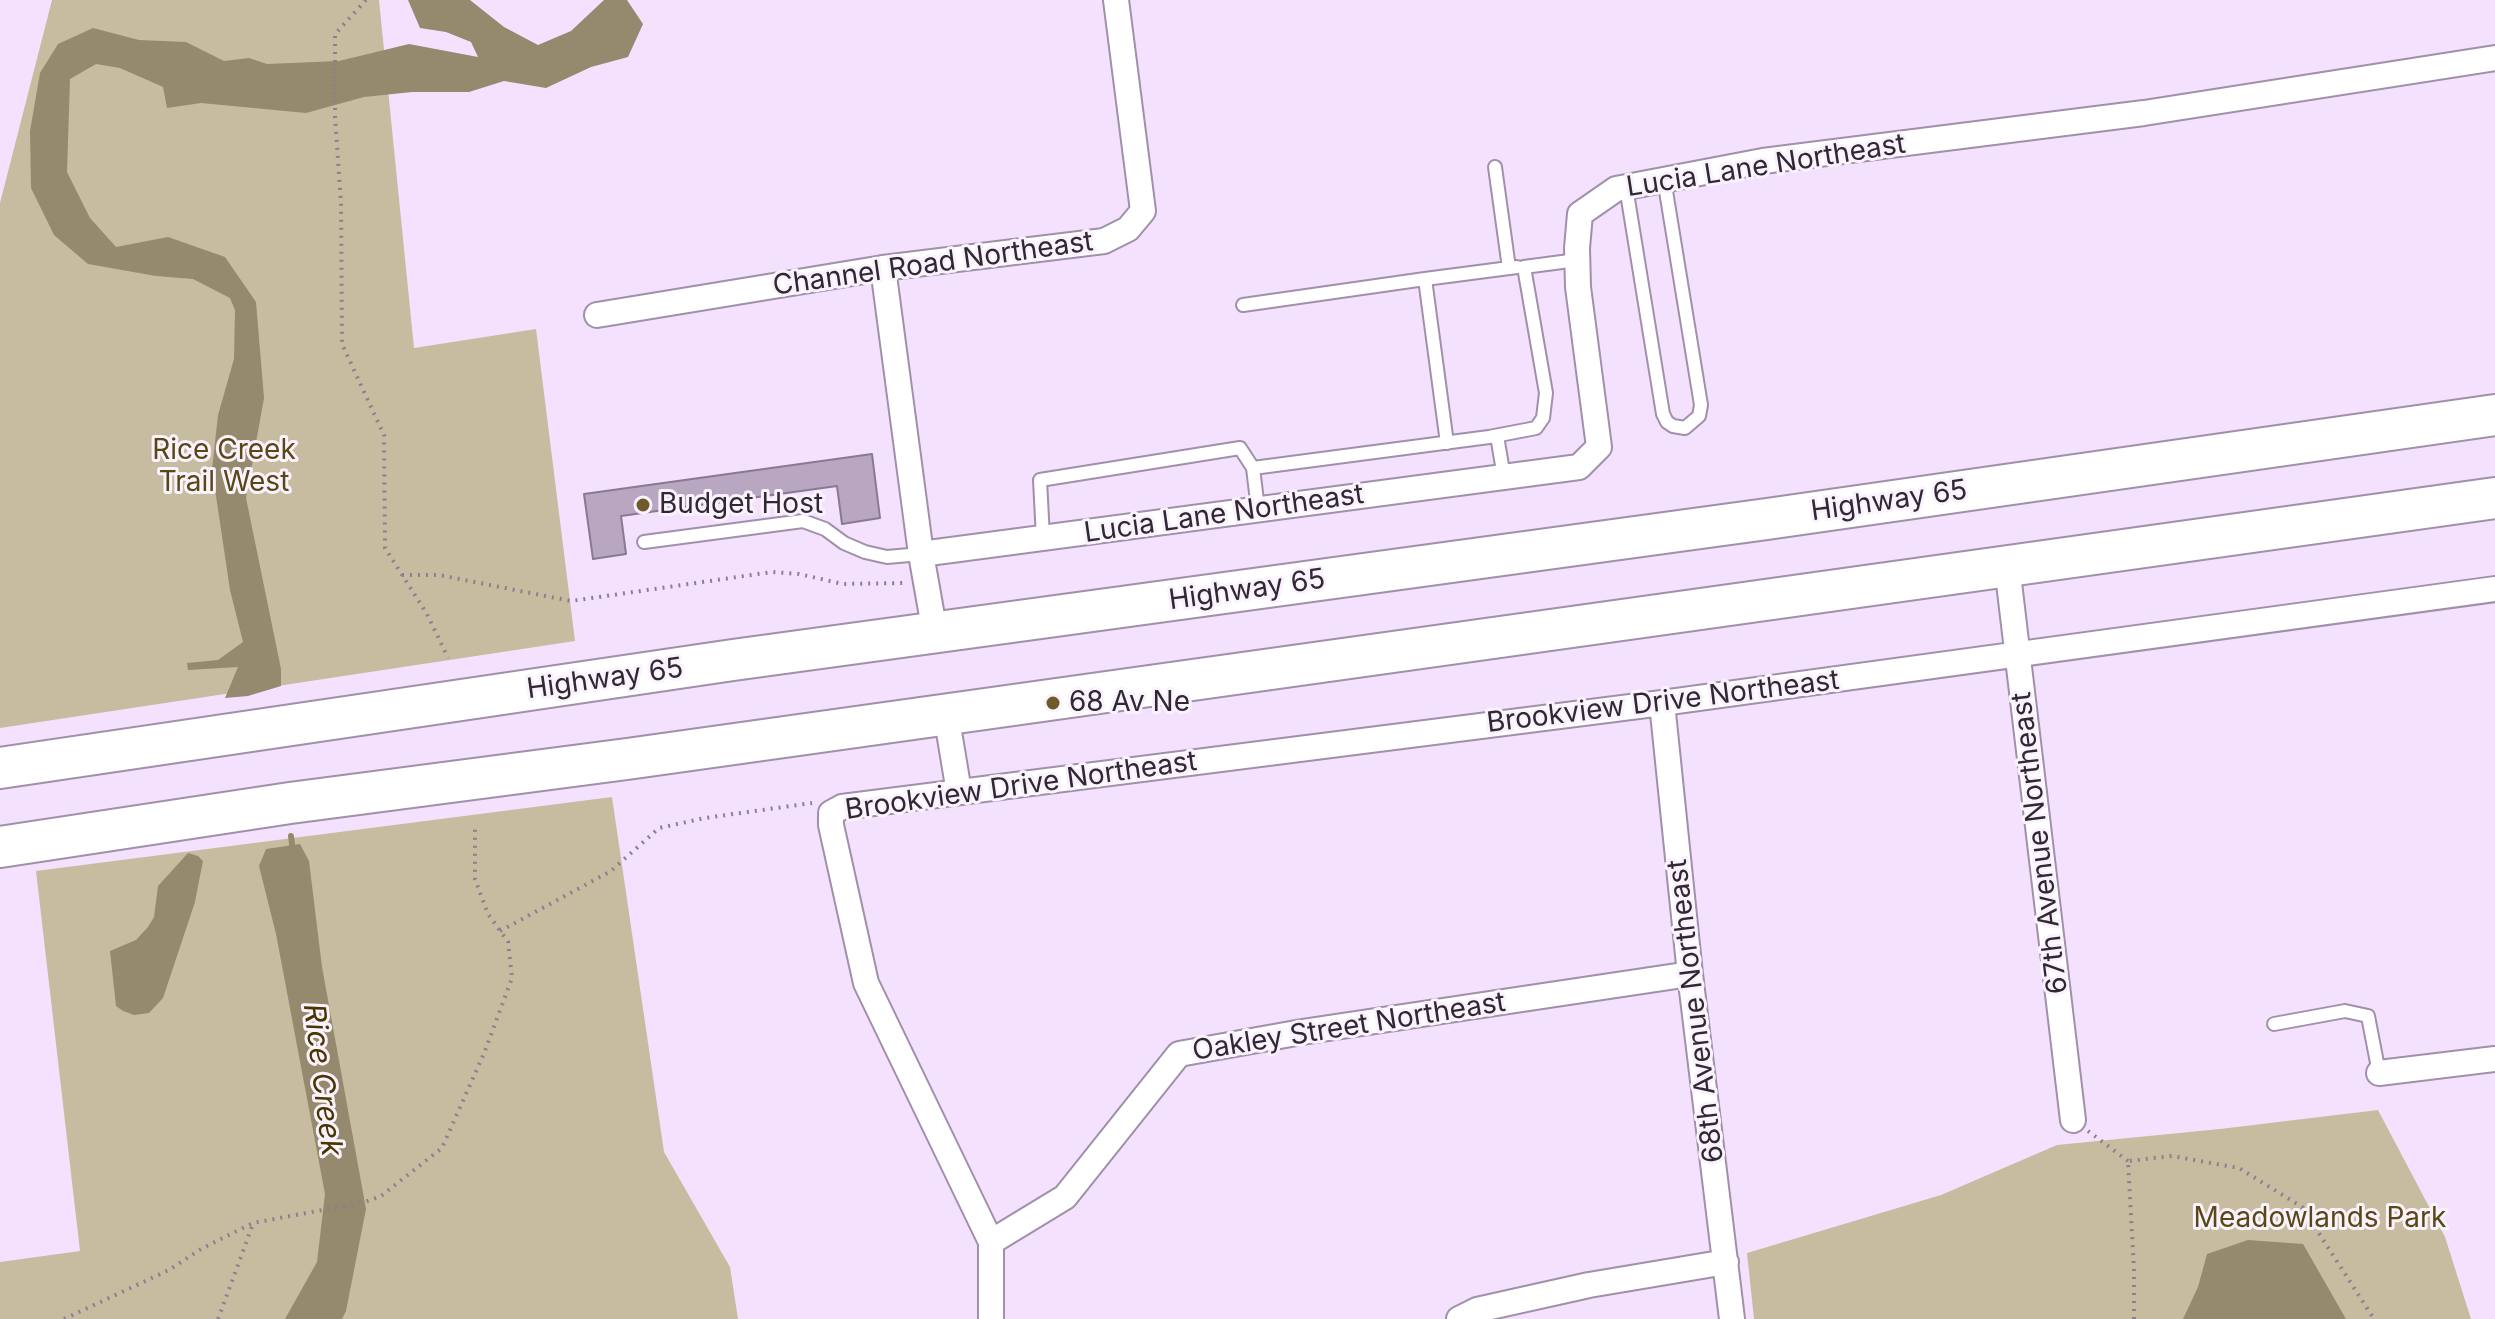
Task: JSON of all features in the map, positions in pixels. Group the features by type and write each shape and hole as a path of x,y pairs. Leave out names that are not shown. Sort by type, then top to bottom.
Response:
{"highway":[{"name":"Highway 65","path":"0,768 935,633 2495,415"},
{"path":"0,847 290,803 627,759 2495,498"}],"street":[{"name":"Channel Road Northeast","path":"597,315 883,268 1104,241 1128,229 1143,211 1116,0"},
{"name":"Lucia Lane Northeast","path":"921,554 1579,467 1599,447 1577,260 1580,214 1616,189 1763,161 2144,113 2495,58"},
{"path":"883,268 921,554 935,633"},
{"name":"67th Avenue Northeast","path":"2007,566 2073,1120"},
{"name":"Brookview Drive Northeast","path":"831,813 842,807 1662,703 2495,589"},
{"name":"68th Avenue Northeast","path":"1662,703 1690,974 1732,1319"},
{"path":"946,714 959,792"},
{"path":"831,813 831,825 866,983 991,1242 991,1319"},
{"name":"Oakley Street Northeast","path":"991,1242 1065,1197 1179,1054 1302,1032 1690,974"},
{"path":"2379,1073 2495,1059"},
{"path":"1459,1319 1477,1310 1589,1285 1726,1262"}],"lane":[{"path":"1495,167 1509,268"},
{"path":"1626,187 1663,414 1673,426 1685,428 1699,416 1701,405 1664,179"},
{"path":"1243,305 1577,260"},
{"path":"1253,468 1497,436 1536,428 1543,418 1546,393 1524,267"},
{"path":"1425,279 1447,443"},
{"path":"1497,436 1504,477"},
{"path":"1043,538 1040,480 1240,448 1253,468 1258,509"},
{"path":"644,542 803,521 825,529 844,543 865,552 887,557 921,554"},
{"path":"2274,1024 2345,1011 2368,1016 2379,1073"}],"path":[{"path":"366,0 335,34 342,344 384,435 385,548 427,614 448,658"},
{"path":"402,575 439,575 571,601 772,572 799,574 843,584 897,584 925,579"},
{"path":"500,931 611,871 659,828 676,822 807,803 816,804 831,813"},
{"path":"64,1319 169,1270 201,1249 253,1223 365,1202 381,1196 442,1148 485,1051 512,978 508,942 488,914 475,879 475,828"},
{"path":"2073,1120 2128,1161 2172,1156 2239,1168 2302,1207 2374,1319"},
{"path":"2128,1161 2134,1319"},
{"path":"218,1319 253,1223"}],"green space":[{"name":"Rice Creek Trail West","path":"52,0 379,0 414,348 536,329 575,641 0,728 0,203"},
{"path":"612,797 664,1152 730,1267 738,1319 0,1319 0,1262 80,1251 36,871"},
{"name":"Meadowlands Park","path":"2378,1110 2445,1237 2471,1319 1754,1319 1747,1253 1941,1195 2057,1145"}],"water":[{"path":"408,0 470,0 504,27 538,45 571,31 604,0 627,0 643,24 628,57 591,67 546,88 504,81 469,92 412,92 364,97 306,113 201,103 167,108 163,87 120,68 96,64 70,79 67,172 90,218 116,247 168,237 225,257 256,302 264,398 246,498 281,669 281,686 248,696 225,698 238,667 188,670 187,663 218,660 243,642 230,590 212,469 218,415 234,359 235,310 230,298 193,279 88,264 54,235 31,188 30,131 40,73 58,44 93,28 139,40 186,42 224,61 249,58 267,64 339,61 409,44 478,57 471,42 446,32 420,28"},
{"name":"Rice Creek","path":"300,844 309,861 322,967 366,1209 342,1319 285,1319 317,1262 325,1194 276,934 259,866 266,849"},
{"path":"188,853 203,861 195,902 163,998 149,1013 134,1015 123,1011 116,1006 110,951 136,940 148,927 154,917 158,886"},
{"path":"2248,1240 2303,1244 2346,1319 2183,1319 2198,1287 2207,1254"}],"building":[{"name":"Budget Host","path":"872,454 880,518 842,524 837,486 621,516 626,554 593,559 584,494"}],"waterway":[{"name":"Rice Creek","path":"291,836 293,852"}],"place":[{"name":"Budget Host","path":"643,505"},
{"name":"68 Av Ne","path":"1053,703"}]}
